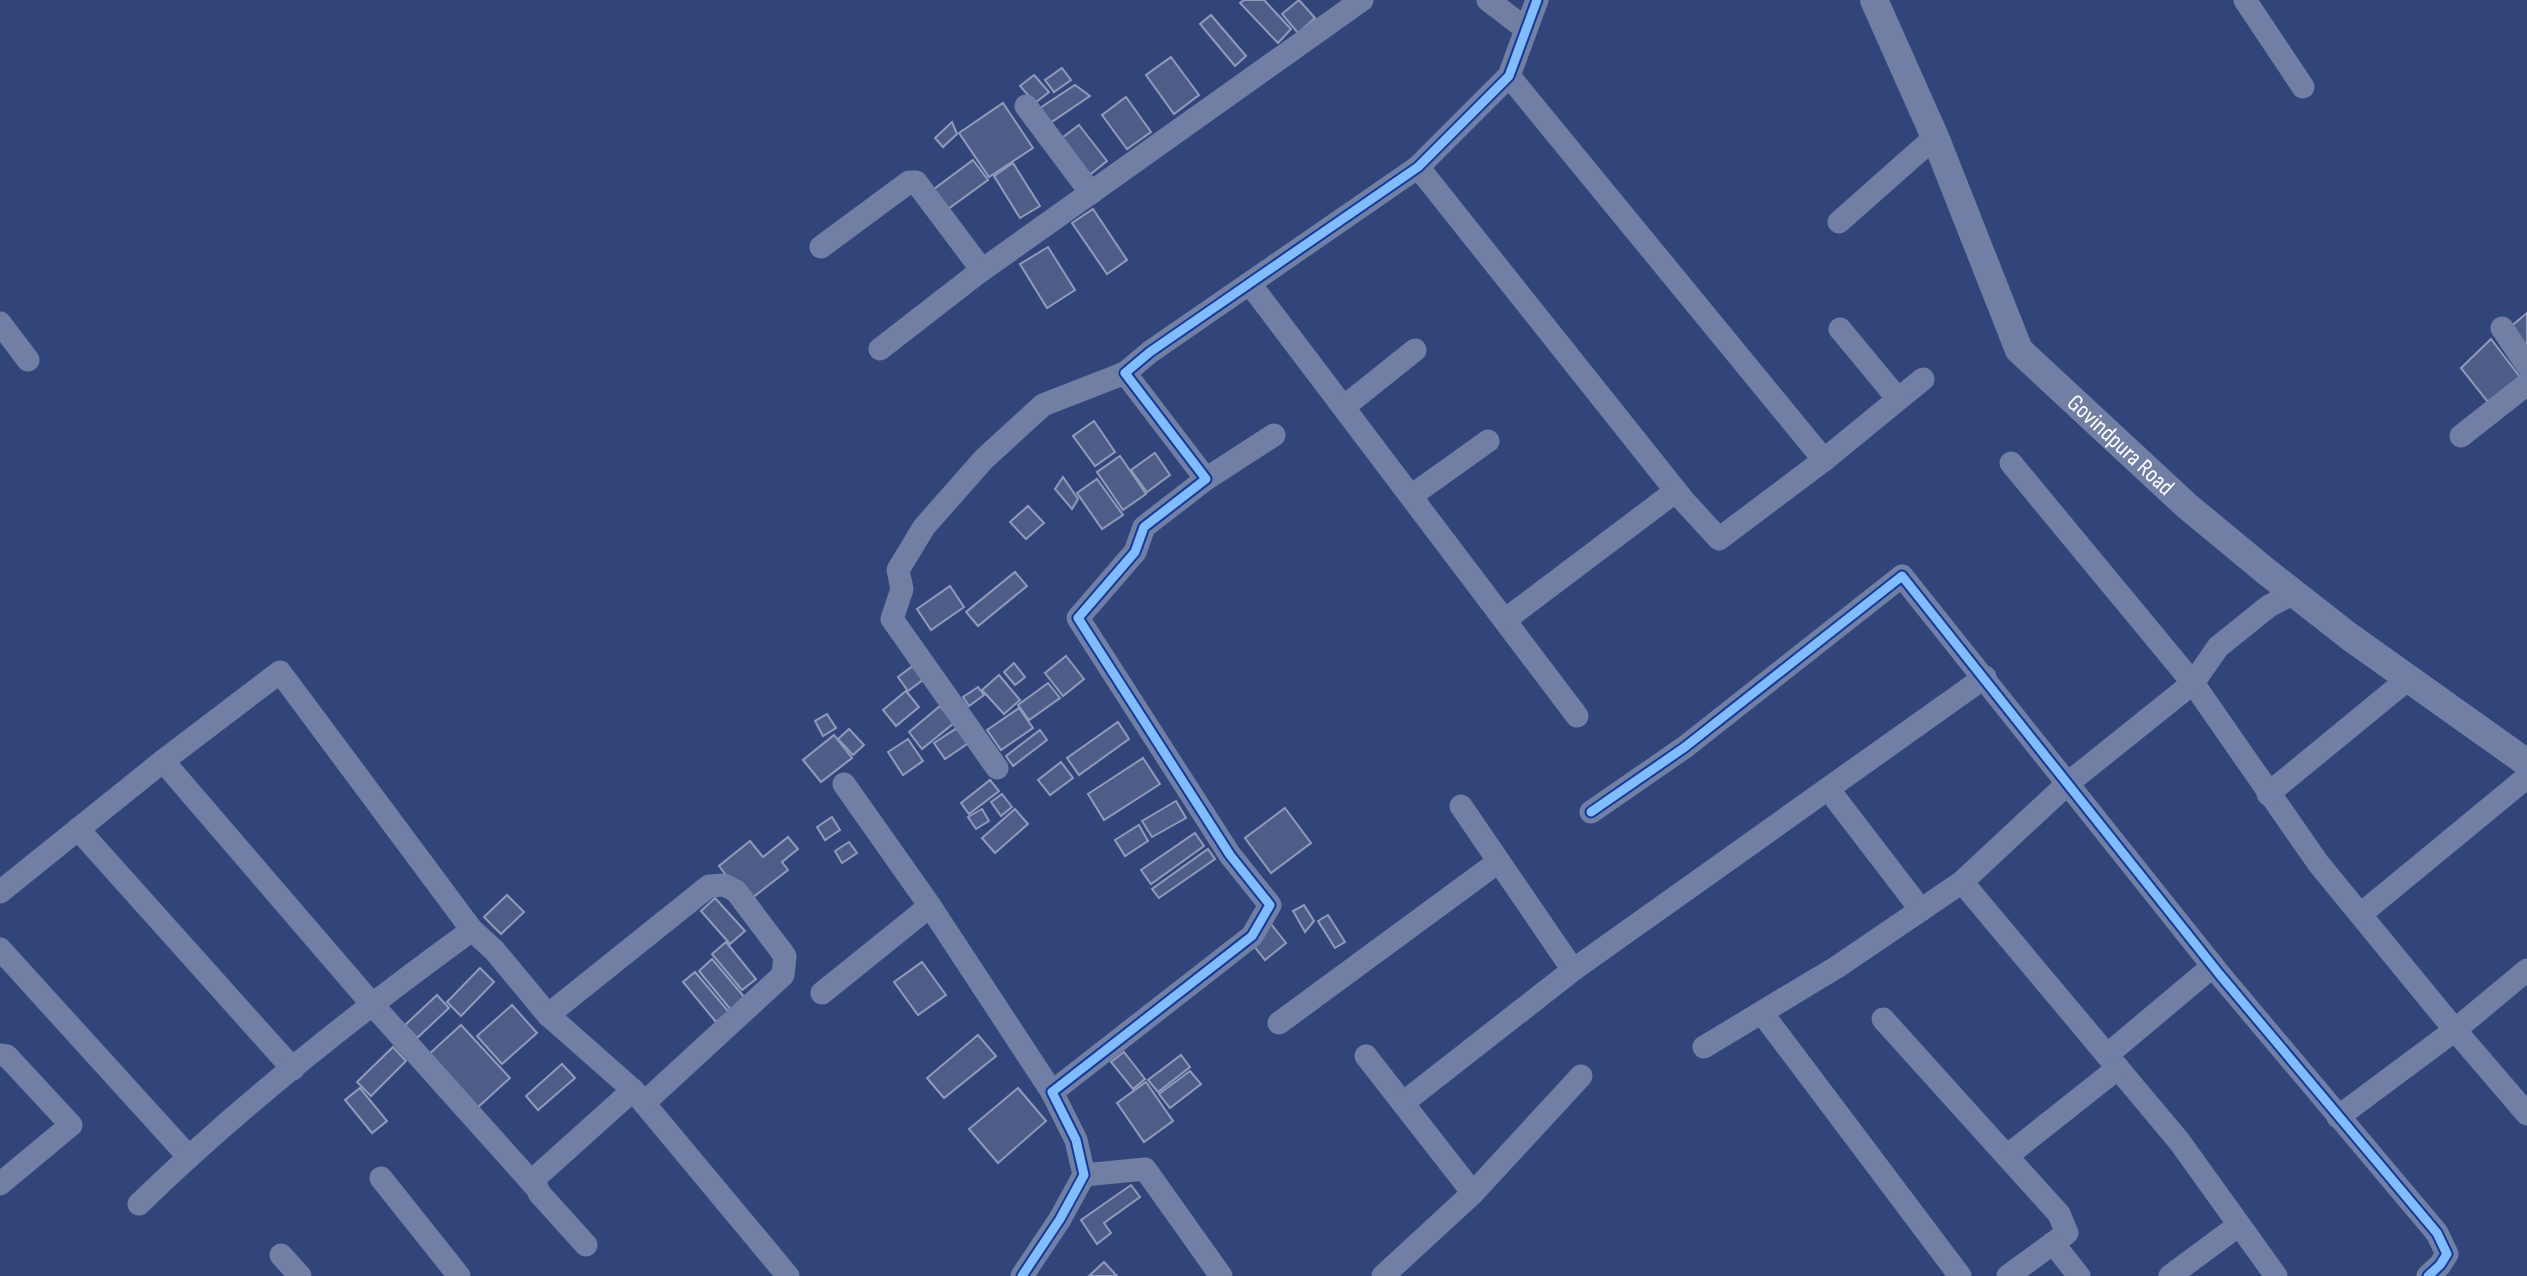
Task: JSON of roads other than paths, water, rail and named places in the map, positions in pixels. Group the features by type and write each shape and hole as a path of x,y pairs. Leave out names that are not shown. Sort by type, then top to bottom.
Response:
{"street":[{"path":"880,349 982,270 1362,0"},
{"path":"1488,0 1526,29"},
{"path":"997,768 892,620 902,589 898,570 924,527 984,459 1043,405 1125,373 1150,352 1418,167 1508,76 1537,0"},
{"name":"Govindpura Road","path":"1874,0 1935,137 1948,176 2019,350 2187,506 2294,593 2408,679 2527,763"},
{"path":"2245,0 2304,87"},
{"path":"1508,76 1824,460"},
{"path":"1026,106 1091,193"},
{"path":"1839,222 1935,137"},
{"path":"1418,167 1676,491 1719,539 1824,460 1923,379"},
{"path":"821,247 909,182 916,182 982,270"},
{"path":"1250,284 1345,406 1577,716"},
{"path":"0,323 28,360"},
{"path":"1840,328 1898,399"},
{"path":"2502,328 2527,365"},
{"path":"1345,406 1415,350"},
{"path":"1125,373 1206,479"},
{"path":"2461,436 2527,384"},
{"path":"1052,1092 1252,936 1270,905 1230,855 1078,618 1135,552 1144,527 1206,479 1273,435"},
{"path":"1411,496 1488,441"},
{"path":"2011,463 2193,683 2318,863 2527,1114"},
{"path":"1504,620 1676,491"},
{"path":"1591,812 1685,747 1902,576 2213,966 2444,1243 2447,1254 2444,1261 2428,1276"},
{"path":"1704,1047 1762,1013 1962,882 2067,784 2193,683 2218,647 2269,606 2294,593"},
{"path":"0,892 280,671 472,930 494,950 548,1015 638,1097 788,1276"},
{"path":"1403,1103 1573,970 1985,677"},
{"path":"2268,794 2408,679"},
{"path":"163,761 371,1003 586,1245"},
{"path":"2361,914 2527,777"},
{"path":"844,784 930,906 1052,1092 1076,1140 1084,1175 1022,1276"},
{"path":"1829,790 1921,910"},
{"path":"1461,806 1573,970"},
{"path":"78,829 293,1069"},
{"path":"1279,1023 1498,862"},
{"path":"1962,882 2179,1141 2276,1276"},
{"path":"535,1186 539,1173 638,1097 783,975 785,956 736,891 724,885 709,886 548,1015"},
{"path":"822,993 930,906"},
{"path":"139,1204 189,1157 371,1003 472,930"},
{"path":"0,949 189,1157"},
{"path":"2007,1156 2213,966"},
{"path":"2338,1117 2455,1030 2527,970"},
{"path":"1762,1013 1960,1276"},
{"path":"1883,1018 2059,1214 2067,1233 2008,1276"},
{"path":"0,1055 7,1056 71,1125 0,1184"},
{"path":"1366,1056 1474,1194"},
{"path":"1383,1276 1474,1194 1581,1076"},
{"path":"1084,1175 1145,1169 1221,1276"},
{"path":"381,1178 458,1276"},
{"path":"2170,1276 2239,1224"},
{"path":"2053,1243 2079,1276"},
{"path":"281,1255 300,1276"}]}
